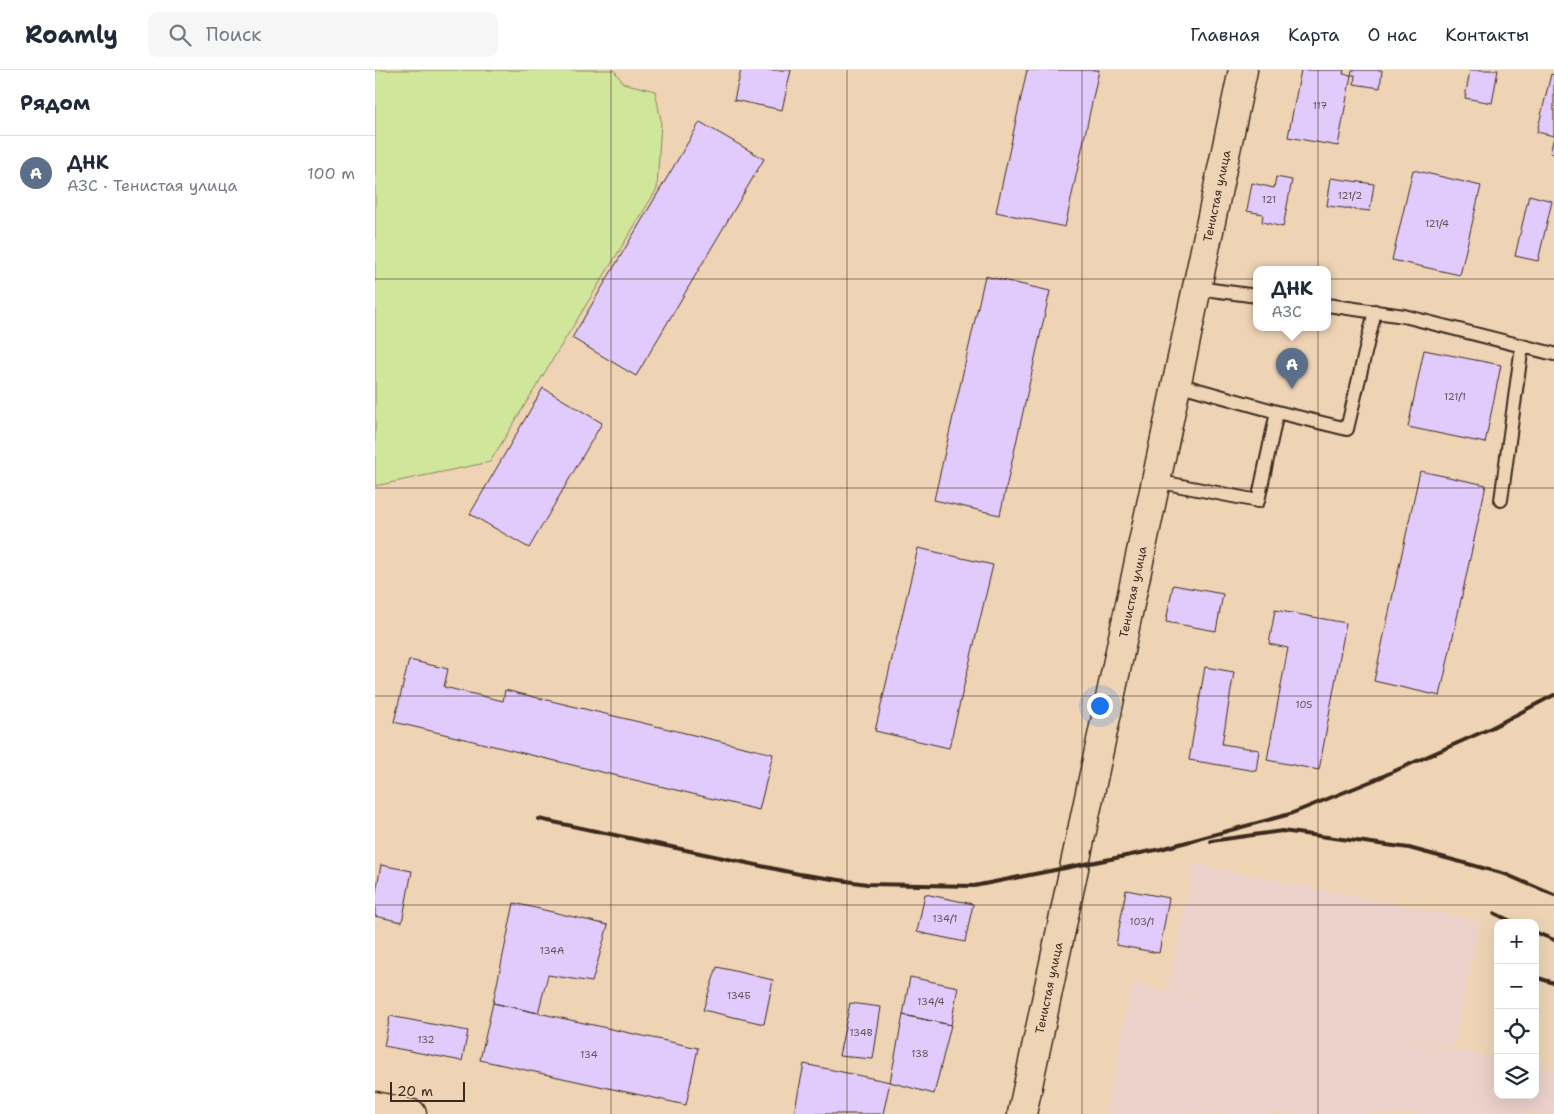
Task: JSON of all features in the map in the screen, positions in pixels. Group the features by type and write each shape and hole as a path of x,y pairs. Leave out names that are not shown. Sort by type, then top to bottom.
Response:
{"main road":[{"name":"Тенистая улица","path":"1022,1114 1243,70"},
{"path":"375,1106 411,1114"}],"lane":[{"path":"1197,288 1253,295"},
{"path":"1331,306 1404,316 1554,354"},
{"path":"1177,384 1277,412 1347,428 1375,311"},
{"path":"1501,500 1522,346"},
{"path":"1156,481 1258,501 1277,412"}],"shaded area":[{"path":"1194,864 1480,921 1454,1047 1321,1022 1494,1057 1494,1099 1539,1099 1539,1067 1554,1070 1554,1114 1106,1114 1132,984 1229,1003 1168,989"}],"green space":[{"path":"375,70 614,70 623,83 655,91 661,120 657,189 490,462 375,486"}],"building":[{"path":"741,70 791,70 782,110 734,100"},
{"path":"1027,70 1099,70 1065,227 996,212"},
{"path":"1301,70 1344,70 1343,74 1351,75 1338,146 1288,137"},
{"path":"1352,70 1382,70 1380,88 1354,84 1355,75 1351,75"},
{"path":"1470,70 1498,70 1492,103 1465,98"},
{"path":"1551,74 1554,75 1554,136 1537,132"},
{"path":"700,122 764,159 636,376 572,338"},
{"path":"1554,137 1554,154 1550,153"},
{"path":"1413,170 1481,186 1460,275 1392,260"},
{"path":"1276,177 1292,180 1283,227 1262,222 1263,214 1247,211 1252,183 1274,188"},
{"path":"1331,178 1374,184 1370,211 1327,206"},
{"path":"1529,195 1552,201 1538,261 1515,256"},
{"path":"985,276 1050,291 1000,515 934,500"},
{"path":"1424,350 1501,365 1485,443 1408,427"},
{"path":"543,388 602,423 529,548 470,514"},
{"path":"1420,471 1486,485 1440,696 1374,681"},
{"path":"918,548 993,565 949,748 875,731"},
{"path":"1173,585 1223,594 1216,631 1166,622"},
{"path":"1275,610 1346,623 1319,770 1267,760 1288,648 1269,644"},
{"path":"409,660 448,669 444,687 503,701 505,690 773,754 759,810 394,722"},
{"path":"1205,667 1234,672 1222,744 1259,750 1256,771 1189,760"},
{"path":"381,865 412,871 402,922 375,916 375,898"},
{"path":"1126,890 1169,898 1159,953 1116,945"},
{"path":"925,894 973,904 965,942 917,932"},
{"path":"514,903 608,925 592,982 548,975 538,1013 493,1003"},
{"path":"717,967 773,980 764,1024 703,1010"},
{"path":"910,977 958,987 951,1025 903,1015"},
{"path":"493,1003 698,1048 686,1105 480,1060"},
{"path":"850,1003 881,1007 873,1059 839,1056"},
{"path":"903,1015 951,1025 934,1094 890,1082"},
{"path":"390,1016 468,1031 462,1061 384,1046"},
{"path":"804,1064 890,1082 883,1114 794,1114"}],"railway":[{"path":"539,819 799,874 867,884 974,886 1161,849 1290,814 1372,781 1489,729 1554,695"},
{"path":"1211,841 1282,831 1409,848 1505,874 1554,895"},
{"path":"1494,913 1507,919"},
{"path":"1539,934 1554,940"},
{"path":"1539,978 1554,983"}],"place":[{"name":"ДНК","path":"1292,389"}]}
